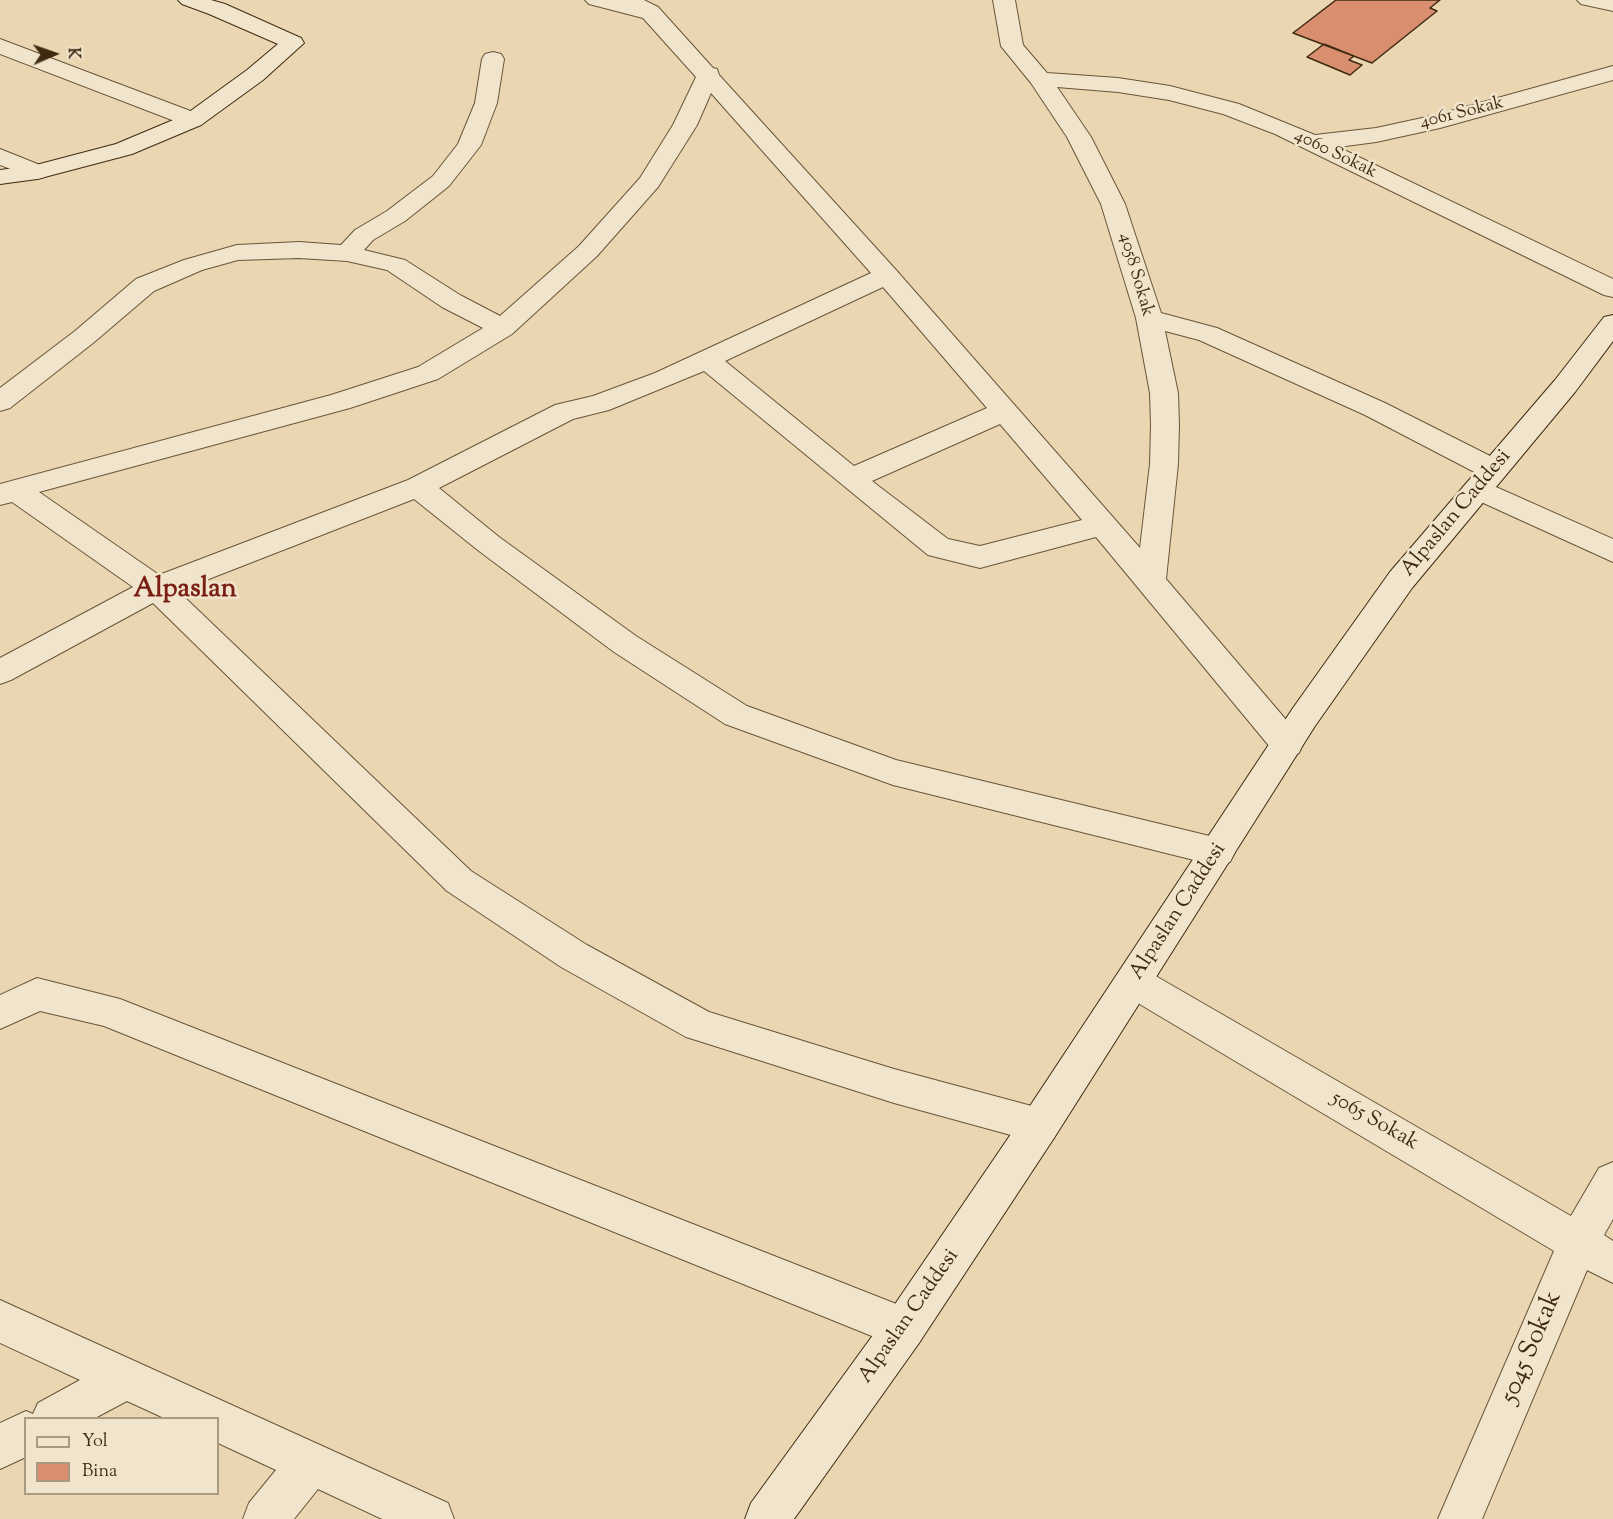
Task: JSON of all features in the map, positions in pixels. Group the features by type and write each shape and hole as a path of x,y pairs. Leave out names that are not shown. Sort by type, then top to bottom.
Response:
{"street":[{"path":"0,177 37,172 124,149 193,120 255,75 293,43 217,9 189,0"},
{"path":"596,0 640,6 709,74 1005,411 1287,744"},
{"name":"4058 Sokak","path":"1004,0 1012,46 1040,79 1079,137 1113,204 1149,318 1164,393 1165,425 1164,464 1151,581"},
{"path":"1588,0 1613,5"},
{"path":"0,46 193,120"},
{"path":"347,253 364,236 396,216 441,181 469,145 486,103 493,59"},
{"name":"4061 Sokak","path":"1309,143 1376,135 1440,121 1613,73"},
{"path":"7,492 340,402 428,373 503,328 588,251 650,182 684,125 709,74"},
{"name":"4060 Sokak","path":"1040,79 1118,85 1170,93 1231,109 1282,129 1613,289"},
{"path":"0,156 37,172"},
{"path":"0,402 84,337 145,285 193,265 237,252 299,250 347,253 396,265 451,300 503,328"},
{"path":"0,672 156,588 418,487 565,411 599,404 665,379 887,275"},
{"path":"1149,318 1208,334 1375,409 1486,480 1613,550"},
{"name":"Alpaslan Caddesi","path":"767,1519 904,1328 1040,1125 1304,717 1401,580 1565,386 1613,323"},
{"path":"707,360 939,548 980,557 1102,525"},
{"path":"851,479 1005,411"},
{"path":"418,487 489,544 625,644 736,715 893,772 1218,852"},
{"path":"7,492 156,588 459,881 574,956 699,1025 894,1086 1040,1125"},
{"name":"5065 Sokak","path":"1134,982 1613,1263"},
{"path":"0,1013 37,994 107,1011 904,1328"},
{"name":"5045 Sokak","path":"1460,1519 1578,1242 1613,1181"},
{"path":"0,1321 207,1417"},
{"path":"57,1417 127,1378"},
{"path":"219,1422 432,1519"},
{"path":"0,1447 24,1434"},
{"path":"265,1519 309,1465"}],"building":[{"path":"1336,0 1440,0 1430,8 1437,11 1372,63 1293,33"},
{"path":"1324,44 1354,56 1349,60 1362,65 1350,75 1307,57"}],"district":[{"name":"Alpaslan","path":"185,591"}]}
